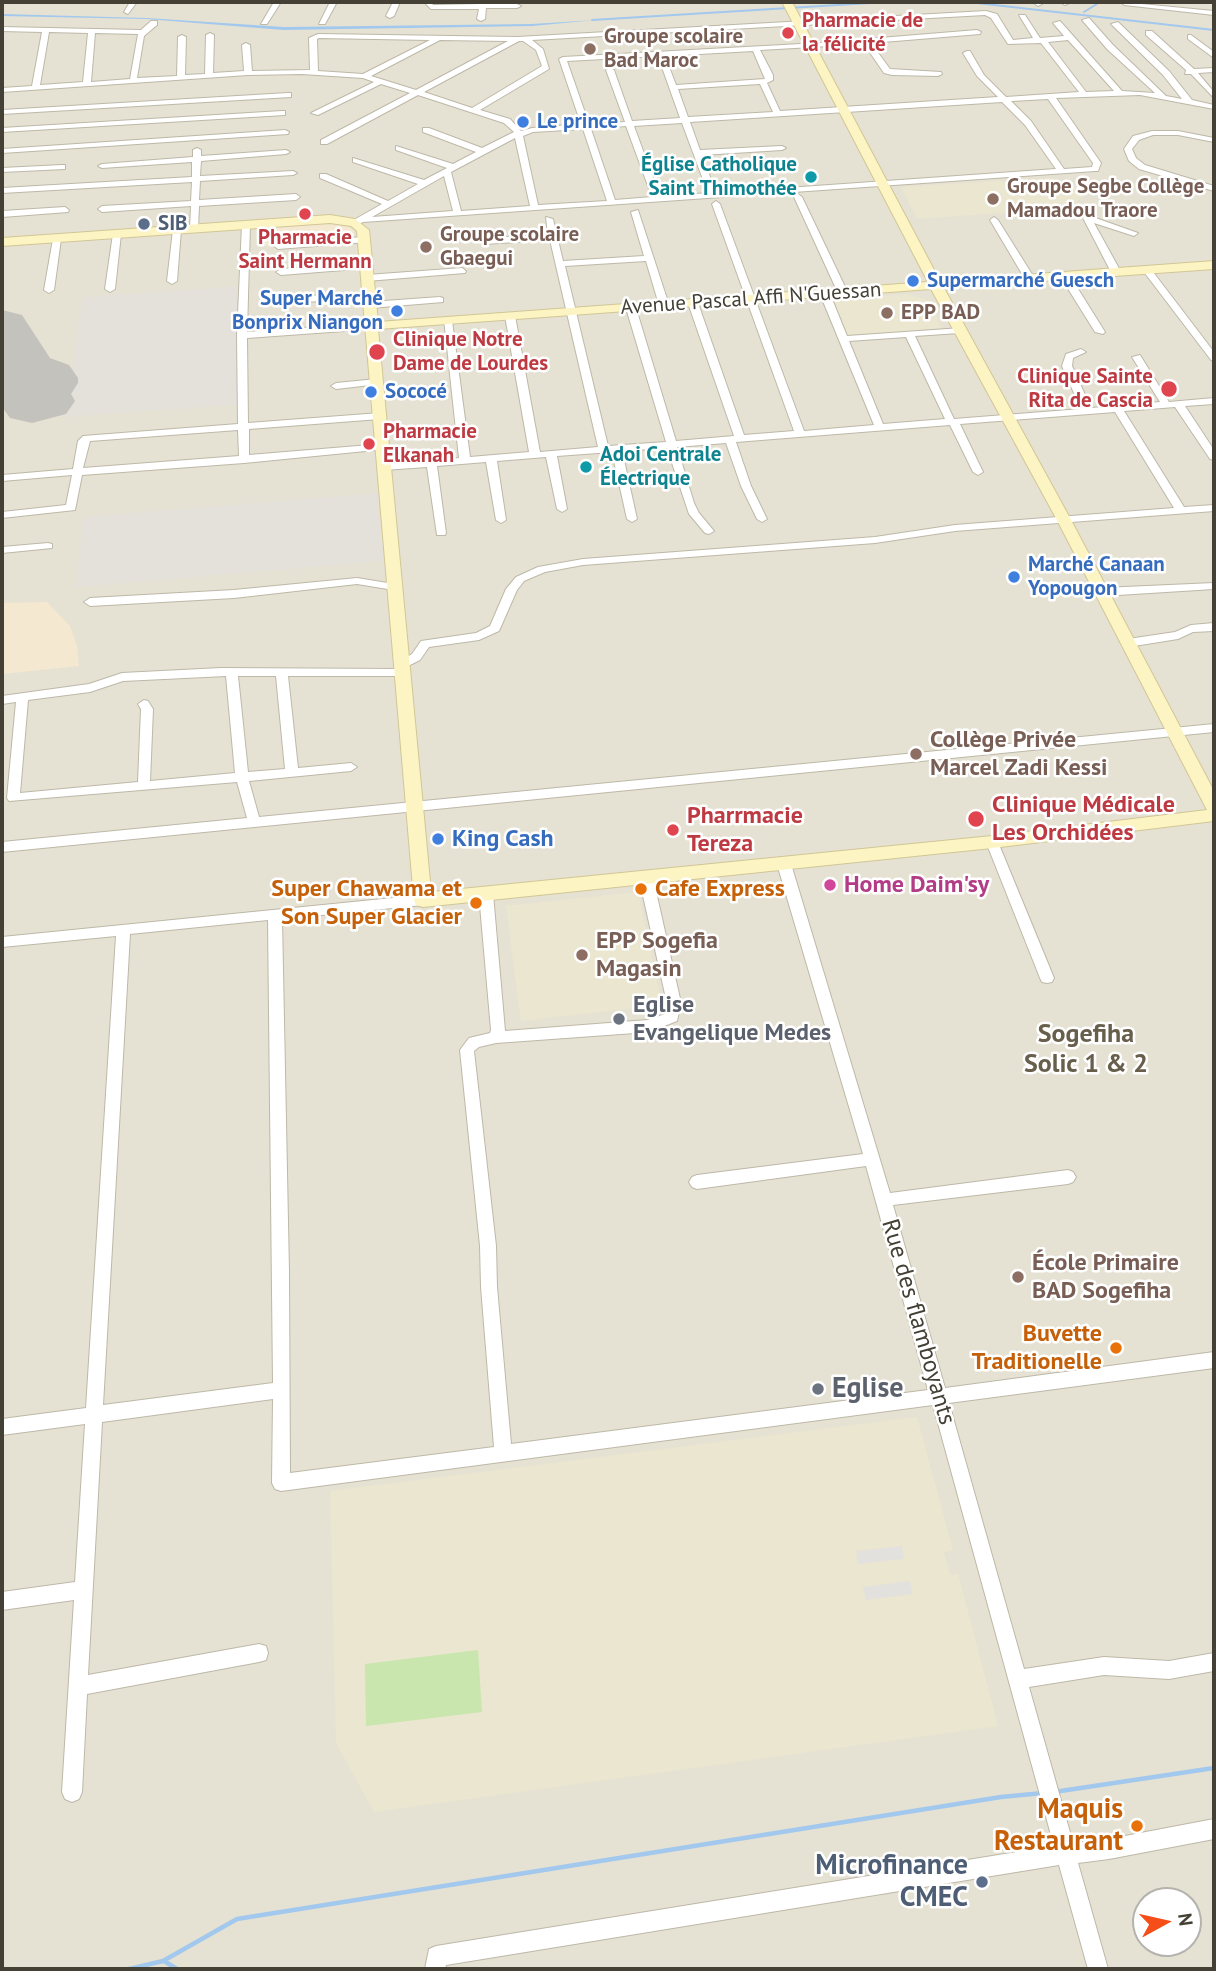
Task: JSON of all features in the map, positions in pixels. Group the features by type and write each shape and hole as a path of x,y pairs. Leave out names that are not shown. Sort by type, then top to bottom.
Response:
{"street":[{"path":"128,12 133,2"},
{"path":"264,22 276,2"},
{"path":"322,22 333,2"},
{"path":"390,16 396,2"},
{"path":"428,2 431,7 483,4 517,6"},
{"path":"1184,2 1191,10"},
{"path":"1124,3 1214,12"},
{"path":"481,19 483,4"},
{"path":"789,6 1214,807"},
{"path":"967,13 980,42"},
{"path":"314,73 313,38 318,36 521,39 990,13 1011,42 1070,38"},
{"path":"1021,17 1084,94"},
{"path":"1086,20 1163,97"},
{"path":"133,81 140,36 154,23"},
{"path":"1057,23 1120,93"},
{"path":"1115,24 1166,73 1189,102"},
{"path":"2,29 143,32"},
{"path":"36,88 47,30"},
{"path":"87,84 92,31"},
{"path":"612,204 563,60 977,32"},
{"path":"1149,33 1192,71 1214,96"},
{"path":"194,229 199,100 210,36"},
{"path":"181,78 182,37"},
{"path":"364,76 441,37"},
{"path":"1191,37 1214,56"},
{"path":"324,142 521,39"},
{"path":"472,111 546,67 539,49 521,39"},
{"path":"865,40 887,71 938,74"},
{"path":"246,45 248,73"},
{"path":"1107,54 1161,45"},
{"path":"674,87 769,80 755,48"},
{"path":"967,53 981,76 1002,100 1028,123 1060,171"},
{"path":"661,54 800,434"},
{"path":"1086,56 1097,55"},
{"path":"1166,73 1214,69"},
{"path":"610,70 657,200"},
{"path":"2,90 248,73 364,76 507,121 518,132 535,209"},
{"path":"315,113 381,81"},
{"path":"763,82 777,113"},
{"path":"357,222 518,132 630,122 1084,94 1120,93 1163,97 1214,107"},
{"path":"2,112 288,95"},
{"path":"2,243 330,219 357,222 657,200 715,200 883,184 1095,169 1097,163 1051,97"},
{"path":"2,130 282,113"},
{"path":"426,130 482,151"},
{"path":"2,151 285,132"},
{"path":"1214,139 1189,134 1152,133 1136,138 1128,149 1132,159 1142,167 1214,189"},
{"path":"399,148 450,169"},
{"path":"699,153 782,148"},
{"path":"102,166 286,152"},
{"path":"356,160 424,184"},
{"path":"2,170 62,167"},
{"path":"450,169 458,214"},
{"path":"2,191 293,173"},
{"path":"323,176 388,204"},
{"path":"102,209 296,197"},
{"path":"798,197 843,293"},
{"path":"2,214 65,210"},
{"path":"635,212 664,305"},
{"path":"1116,272 1087,218 1134,233"},
{"path":"549,219 604,450"},
{"path":"994,220 1030,279"},
{"path":"357,222 363,230 423,900"},
{"path":"244,460 242,335 246,225"},
{"path":"172,281 177,230"},
{"path":"110,289 117,234"},
{"path":"484,241 554,237"},
{"path":"50,290 57,239"},
{"path":"278,246 363,240"},
{"path":"560,264 649,258"},
{"name":"Avenue Pascal Affi N'Guessan","path":"372,326 1214,265"},
{"path":"1147,270 1214,358"},
{"path":"281,272 462,271"},
{"path":"1065,276 1100,332"},
{"path":"825,294 880,428"},
{"path":"280,300 440,300"},
{"path":"693,303 735,439 746,486 762,519"},
{"path":"631,308 689,503 694,514 709,531"},
{"path":"510,316 535,455"},
{"path":"447,321 465,461"},
{"path":"242,335 372,326"},
{"path":"844,339 959,330"},
{"path":"909,334 978,472"},
{"path":"1081,352 1069,356 1067,366 1088,412"},
{"path":"1137,357 1214,457"},
{"path":"336,386 377,383"},
{"path":"384,467 1214,401"},
{"path":"1118,409 1181,511"},
{"path":"2,515 71,508 83,441 87,438 380,416"},
{"path":"2,478 382,447"},
{"path":"616,449 632,519"},
{"path":"551,454 562,509"},
{"path":"491,459 502,520"},
{"path":"432,464 441,533"},
{"path":"2,700 90,688 122,677 401,669 416,657 425,644 478,636 495,628 512,589 530,572 583,562 811,546 894,538 955,528 1214,508"},
{"path":"2,550 48,545"},
{"path":"90,602 234,594 358,580 394,587"},
{"path":"1102,592 1214,586"},
{"path":"1128,643 1178,635 1191,629 1214,627"},
{"path":"232,672 242,777 254,822"},
{"path":"282,673 292,772"},
{"path":"22,699 13,798 351,767"},
{"path":"144,704 144,786"},
{"path":"2,847 1214,728"},
{"path":"2,942 784,864 1214,815"},
{"path":"992,842 1047,978"},
{"name":"Rue des flamboyants","path":"784,864 884,1200 1065,1854"},
{"path":"503,1454 488,1246 467,1050 474,1042 496,1037 649,1026 672,1017 674,1003 646,878"},
{"path":"486,894 498,1030 496,1037"},
{"path":"275,914 281,1272 281,1483 1214,1360"},
{"path":"72,1792 123,929"},
{"path":"697,1182 872,1159"},
{"path":"884,1200 1069,1177"},
{"path":"2,1427 280,1390"},
{"path":"2,1601 82,1590"},
{"path":"78,1686 259,1653"},
{"path":"1017,1679 1104,1666 1169,1670 1214,1662"},
{"path":"435,1969 436,1956 1109,1849 1214,1829"},
{"path":"1065,1854 1098,1969"}],"shaded area":[{"path":"2,2 1214,2 1214,1969 2,1969"},
{"name":"Groupe Segbe Collège Mamadou Traore","path":"1048,178 1091,190 1069,208 917,219 901,187"},
{"path":"329,223 348,225 354,231 355,239 265,246 264,228"},
{"path":"245,286 247,404 66,417 82,297"},
{"name":"EPP BAD","path":"908,294 930,301 942,329 847,336 831,299"},
{"path":"377,493 383,561 76,587 83,517"},
{"path":"47,602 70,626 77,646 79,666 2,674 2,603"},
{"name":"EPP Sogefia Magasin","path":"638,892 662,1005 521,1021 506,906"},
{"path":"917,1417 953,1550 944,1552 950,1575 958,1574 998,1726 374,1812 336,1743 330,1491"},
{"path":"902,1546 904,1559 858,1564 856,1551"},
{"path":"910,1581 913,1594 866,1600 863,1587"}],"green space":[{"path":"478,1650 482,1712 366,1726 365,1664"}],"water":[{"path":"2,14 147,18 284,27 532,24 596,20 532,26 283,30 146,19"}],"waterway":[{"path":"592,20 887,2"},
{"path":"968,2 1214,30"},
{"path":"1084,12 1100,2"},
{"path":"1054,1792 1214,1768"},
{"path":"129,1969 163,1961 237,1919 1001,1797 1043,1793"},
{"path":"164,1961 177,1969"}],"runway":[{"path":"2,327 29,373 48,378 48,383 39,391 45,401 32,405 26,394 10,391 7,386 16,376 2,351"}],"place":[{"name":"Pharmacie de la félicité","path":"788,33"},
{"name":"Groupe scolaire Bad Maroc","path":"590,49"},
{"name":"Le prince","path":"523,122"},
{"name":"Église Catholique Saint Thimothée","path":"811,177"},
{"name":"Groupe Segbe Collège Mamadou Traore","path":"993,199"},
{"name":"Pharmacie Saint Hermann","path":"305,214"},
{"name":"SIB","path":"144,224"},
{"name":"Groupe scolaire Gbaegui","path":"426,247"},
{"name":"Supermarché Guesch","path":"913,281"},
{"name":"Super Marché Bonprix Niangon","path":"397,311"},
{"name":"EPP BAD","path":"887,313"},
{"name":"Clinique Notre Dame de Lourdes","path":"377,352"},
{"name":"Clinique Sainte Rita de Cascia","path":"1169,389"},
{"name":"Sococé","path":"371,392"},
{"name":"Pharmacie Elkanah","path":"369,444"},
{"name":"Adoi Centrale Électrique","path":"586,467"},
{"name":"Marché Canaan Yopougon","path":"1014,577"},
{"name":"Collège Privée Marcel Zadi Kessi","path":"916,754"},
{"name":"Clinique Médicale Les Orchidées","path":"976,819"},
{"name":"Pharrmacie Tereza","path":"673,830"},
{"name":"King Cash","path":"438,839"},
{"name":"Home Daim'sy","path":"830,885"},
{"name":"Cafe Express","path":"641,889"},
{"name":"Super Chawama et Son Super Glacier","path":"476,903"},
{"name":"EPP Sogefia Magasin","path":"582,955"},
{"name":"Eglise Evangelique Medes","path":"619,1019"},
{"name":"École Primaire BAD Sogefiha","path":"1018,1277"},
{"name":"Buvette Traditionelle","path":"1116,1348"},
{"name":"Eglise","path":"818,1389"},
{"name":"Maquis Restaurant","path":"1137,1826"},
{"name":"Microfinance CMEC","path":"982,1882"}],"district":[{"name":"Sogefiha Solic 1 & 2","path":"1086,1050"}]}
